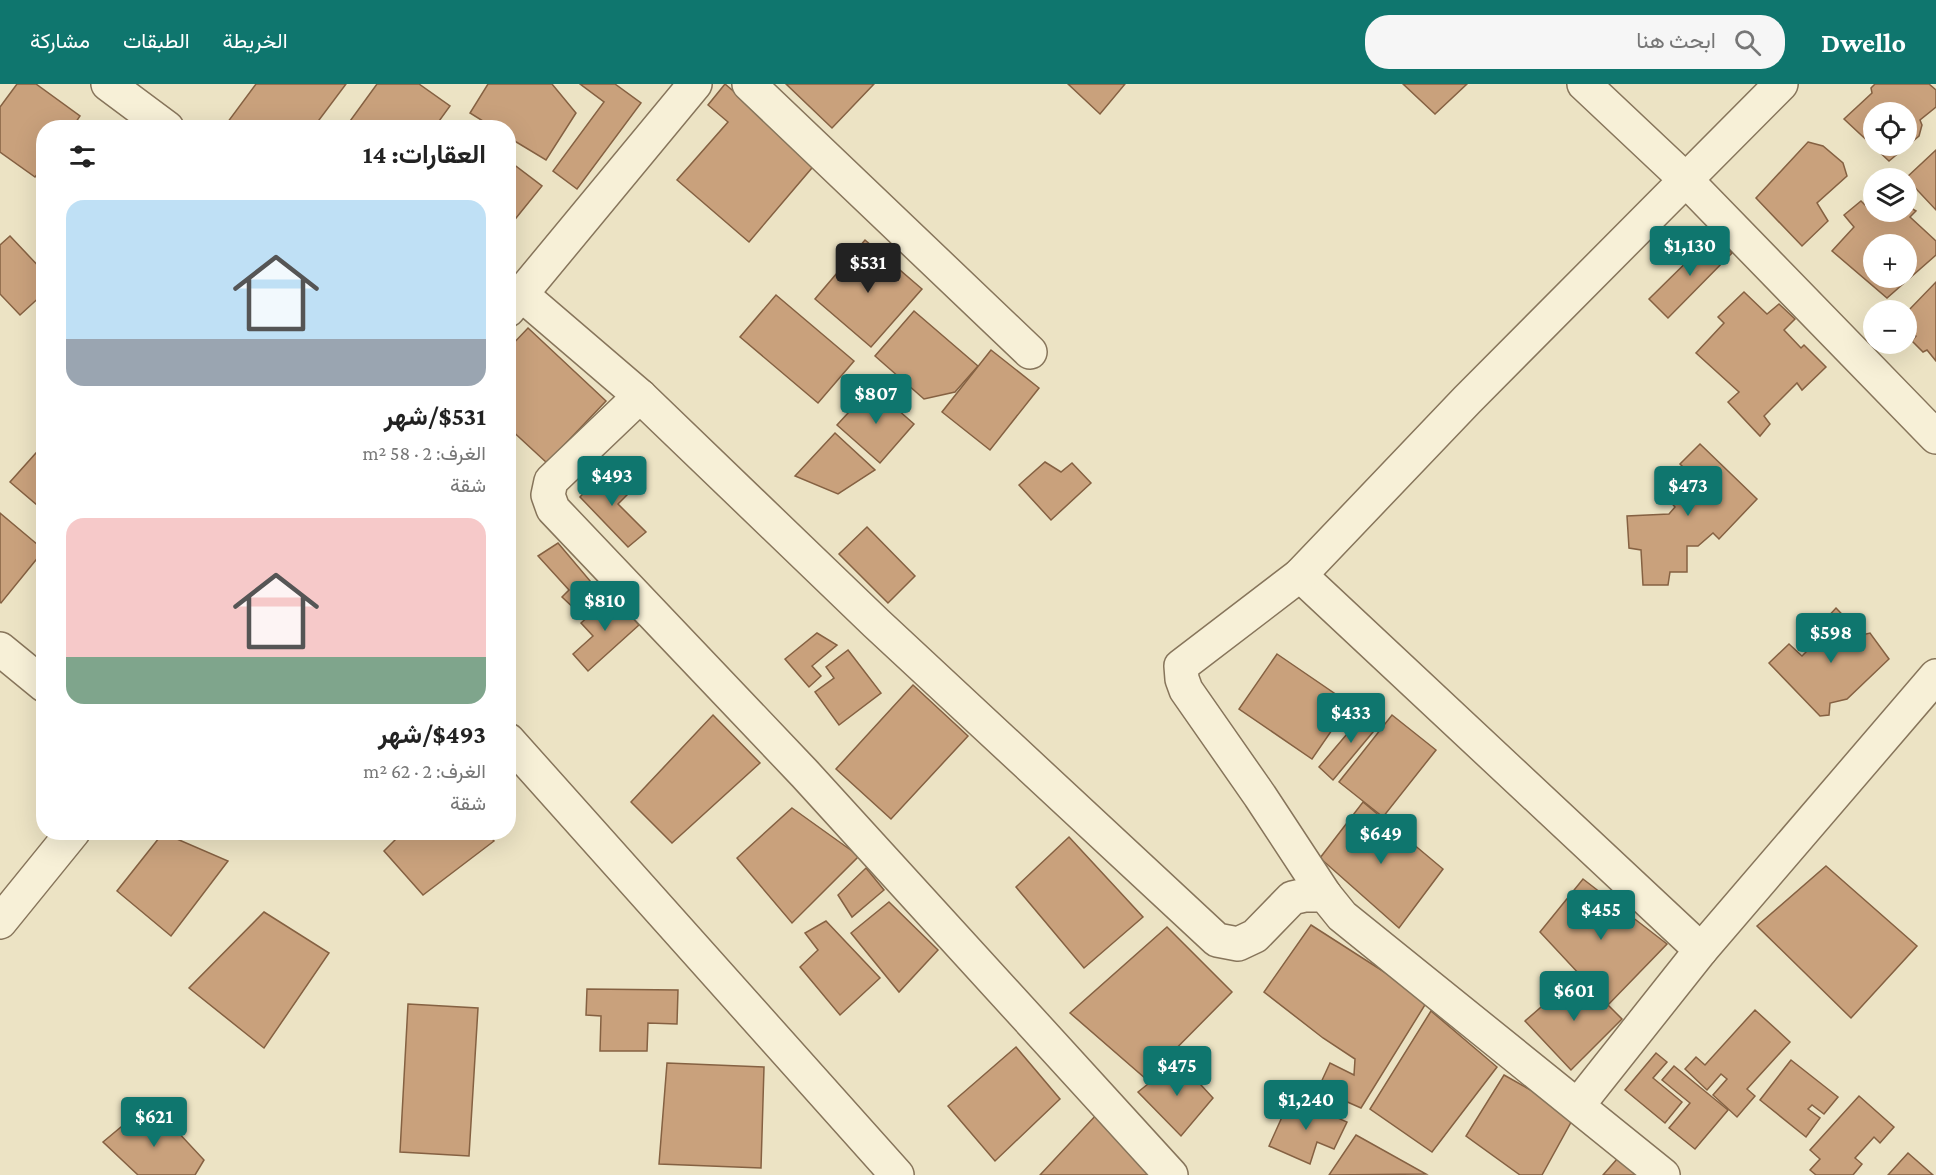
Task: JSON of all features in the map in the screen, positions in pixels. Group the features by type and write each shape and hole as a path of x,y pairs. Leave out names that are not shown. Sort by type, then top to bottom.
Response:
{"street":[{"path":"108,84 156,120"},
{"path":"516,301 695,84"},
{"path":"749,84 1030,352"},
{"path":"1584,84 1686,180 1936,437"},
{"path":"1663,1175 1342,916 1325,895 1186,690 1181,666 1300,575 1467,400 1781,84"},
{"path":"516,303 640,396 876,623 1217,940 1238,944 1255,936 1292,898 1305,895 1325,895"},
{"path":"640,396 551,481 548,495 553,509 805,774 1171,1175"},
{"path":"1300,575 1701,950"},
{"path":"0,649 36,678"},
{"path":"1578,1105 1701,950 1936,676"},
{"path":"516,749 897,1175"},
{"path":"0,922 67,840"}],"building":[{"path":"17,84 36,84 80,116 77,120 36,120 35,177 0,152 0,107"},
{"path":"256,84 346,84 319,120 229,120"},
{"path":"377,84 419,84 450,106 440,120 351,120"},
{"path":"488,84 552,84 576,113 546,160 516,142 516,120 481,120 470,113"},
{"path":"580,84 615,84 641,103 577,189 553,171 604,102"},
{"path":"725,84 817,162 749,242 677,180 728,122 708,105"},
{"path":"786,84 874,84 832,128"},
{"path":"1068,84 1125,84 1100,114"},
{"path":"1403,84 1467,84 1435,114"},
{"path":"1875,84 1929,84 1936,90 1936,107 1920,120 1922,125 1917,138 1917,102 1863,102 1863,137 1844,119 1872,93 1871,88"},
{"path":"1808,142 1823,146 1843,163 1847,176 1817,203 1828,221 1802,246 1756,198"},
{"path":"1936,150 1936,210 1917,190 1917,168"},
{"path":"1884,156 1895,156 1889,161"},
{"path":"516,166 542,186 516,218"},
{"path":"1861,201 1863,203 1863,222 1915,222 1936,241 1936,255 1917,272 1917,234 1863,234 1863,277 1832,251 1854,227 1844,215"},
{"path":"10,236 36,264 36,300 20,315 0,294 0,245"},
{"path":"1712,237 1732,253 1668,318 1649,299"},
{"path":"865,240 922,289 871,347 815,299"},
{"path":"1936,282 1936,361 1927,350 1923,352 1917,346 1917,302"},
{"path":"1875,288 1898,288 1887,298"},
{"path":"1744,292 1767,314 1779,304 1795,319 1784,330 1801,348 1804,345 1826,367 1802,390 1797,383 1764,416 1770,424 1760,436 1728,402 1739,392 1696,353 1724,323 1718,317"},
{"path":"776,295 854,361 818,403 740,337"},
{"path":"914,311 978,366 955,392 924,399 875,356"},
{"path":"528,328 606,401 547,463 516,434 516,341"},
{"path":"991,350 1039,388 990,450 942,412"},
{"path":"872,387 914,424 880,463 837,425"},
{"path":"835,433 875,470 838,494 795,476"},
{"path":"1700,444 1757,499 1719,539 1713,533 1698,546 1687,546 1687,572 1670,572 1668,585 1643,585 1641,550 1629,548 1627,516 1669,514 1675,507 1665,496 1689,473 1680,464"},
{"path":"36,453 36,504 10,482"},
{"path":"1045,462 1061,472 1072,463 1091,483 1051,520 1019,485"},
{"path":"608,466 629,493 618,504 646,532 628,547 580,497"},
{"path":"0,513 36,543 36,560 0,602"},
{"path":"867,527 915,576 888,603 839,554"},
{"path":"558,543 602,595 578,612 562,597 569,590 538,556"},
{"path":"612,595 639,625 588,671 573,654 593,636 581,623"},
{"path":"1836,608 1862,635 1870,633 1889,659 1847,699 1830,703 1829,715 1820,716 1769,663 1789,644 1802,656 1829,629 1823,622"},
{"path":"817,633 837,645 812,666 821,676 809,687 785,659"},
{"path":"848,650 881,693 839,725 815,692 834,678 826,667"},
{"path":"1277,654 1350,704 1312,759 1239,709"},
{"path":"913,685 968,736 891,819 836,769"},
{"path":"1369,708 1383,720 1333,780 1319,767"},
{"path":"713,715 760,763 672,843 631,802"},
{"path":"1392,715 1436,750 1383,817 1339,782"},
{"path":"1363,802 1443,869 1399,928 1320,858"},
{"path":"792,808 859,856 792,923 737,858"},
{"path":"1069,837 1143,917 1084,968 1016,887"},
{"path":"157,840 179,840 228,861 171,936 117,891"},
{"path":"395,840 494,841 423,895 384,851"},
{"path":"1826,866 1917,946 1851,1018 1757,926"},
{"path":"866,868 884,890 852,917 838,895"},
{"path":"1583,879 1667,944 1608,1005 1540,932"},
{"path":"889,902 938,950 899,992 851,933"},
{"path":"264,912 329,953 264,1048 189,988"},
{"path":"826,921 880,978 840,1015 800,967 818,950 805,933"},
{"path":"1311,925 1428,1000 1361,1108 1318,1089 1330,1063 1354,1075 1355,1059 1323,1038 1264,992"},
{"path":"1167,927 1232,992 1146,1079 1070,1013"},
{"path":"1578,975 1622,1019 1571,1070 1525,1021"},
{"path":"587,989 678,990 677,1024 648,1023 647,1051 600,1051 601,1016 586,1015"},
{"path":"408,1004 478,1008 469,1156 400,1152"},
{"path":"1755,1010 1790,1042 1747,1089 1755,1096 1737,1117 1713,1095 1727,1079 1721,1074 1707,1090 1685,1069 1696,1057 1705,1065"},
{"path":"1431,1011 1497,1067 1432,1152 1370,1109"},
{"path":"1016,1047 1060,1099 995,1161 948,1106"},
{"path":"1656,1053 1667,1062 1653,1078 1682,1102 1665,1123 1625,1090"},
{"path":"1178,1060 1213,1098 1181,1136 1138,1092"},
{"path":"1791,1060 1838,1097 1824,1114 1812,1105 1808,1109 1820,1118 1806,1137 1760,1100"},
{"path":"667,1063 764,1067 761,1168 659,1164"},
{"path":"1674,1066 1728,1110 1695,1149 1669,1128 1690,1103 1662,1080"},
{"path":"1504,1075 1575,1115 1542,1175 1520,1175 1466,1136"},
{"path":"1859,1096 1894,1127 1880,1143 1874,1137 1855,1158 1862,1164 1853,1175 1816,1175 1810,1170 1820,1159 1810,1150"},
{"path":"1291,1097 1347,1122 1334,1149 1317,1142 1310,1164 1269,1146"},
{"path":"139,1112 152,1124 162,1115 204,1160 195,1175 138,1175 103,1142"},
{"path":"1097,1114 1154,1175 1040,1175"},
{"path":"1356,1135 1426,1174 1329,1175"},
{"path":"1908,1153 1933,1175 1888,1175"},
{"path":"1618,1158 1650,1175 1603,1175"}]}
